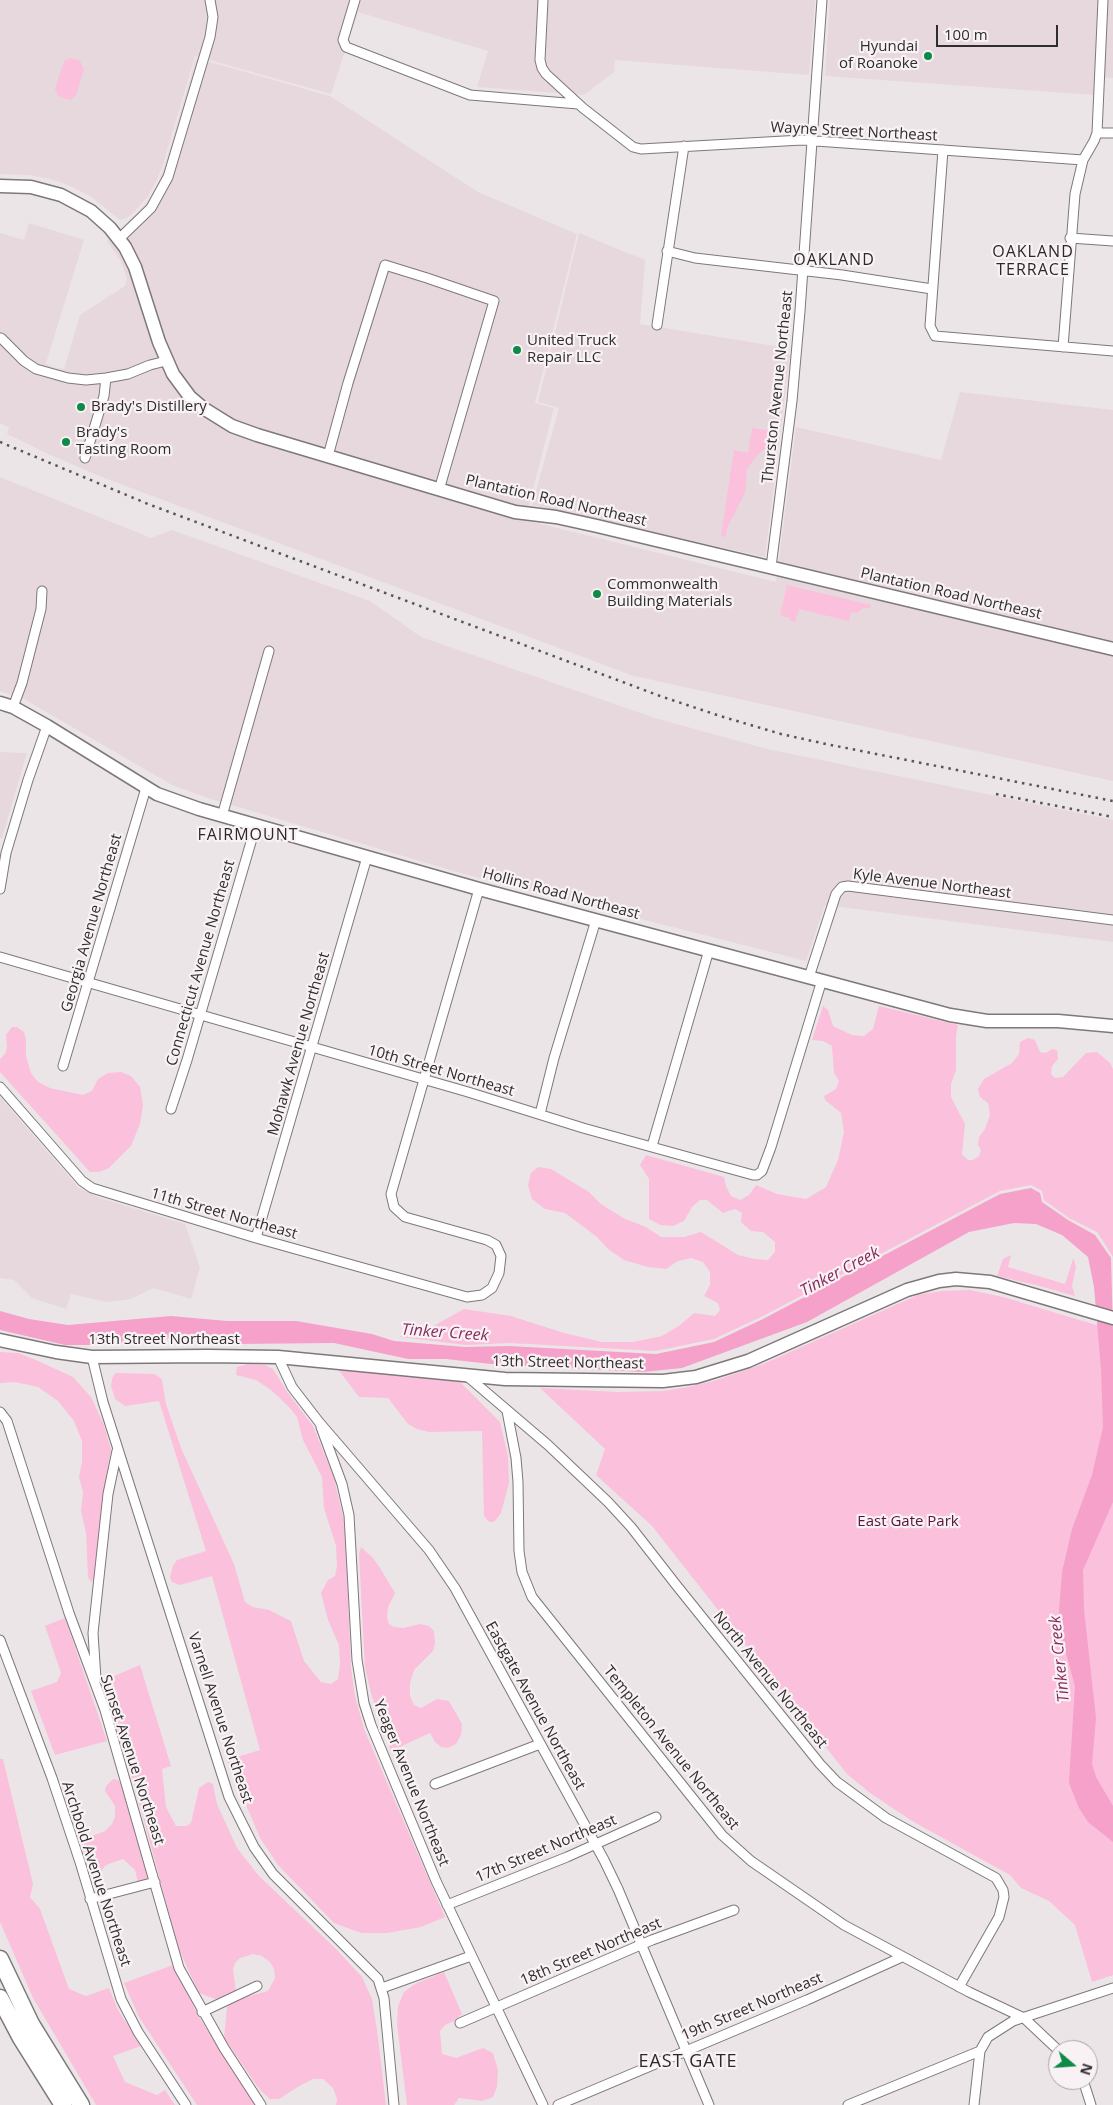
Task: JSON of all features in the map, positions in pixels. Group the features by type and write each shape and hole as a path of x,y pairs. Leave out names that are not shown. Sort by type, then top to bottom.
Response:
{"highway":[{"path":"0,1959 5,1983 81,2105"},
{"path":"0,1998 62,2105"}],"street":[{"path":"120,239 151,208 168,177 210,37 212,17 210,0"},
{"path":"355,0 343,40 346,48 470,95 578,104"},
{"name":"Wayne Street Northeast","path":"543,0 540,60 542,68 578,104 633,147 684,146 775,140 813,141 1084,160"},
{"name":"Thurston Avenue Northeast","path":"772,568 792,401 813,141 822,0"},
{"path":"1063,347 1074,194 1084,160 1097,133 1103,0"},
{"path":"1097,133 1113,133"},
{"path":"657,325 684,146"},
{"path":"943,150 932,289 931,331 938,337 1113,351"},
{"name":"Plantation Road Northeast","path":"0,186 31,187 48,190 68,198 91,211 110,228 120,239 135,267 166,361 173,374 190,397 217,418 257,435 515,512 587,524 1113,648"},
{"path":"1070,238 1113,241"},
{"path":"667,251 695,258 803,270 932,289"},
{"path":"328,456 348,383 385,265 494,300 439,490"},
{"path":"1,338 36,370 68,378 86,380 106,378 128,374 166,361"},
{"path":"85,458 104,396 106,378"},
{"path":"13,707 22,683 41,609 42,591"},
{"path":"222,816 268,650"},
{"name":"Hollins Road Northeast","path":"0,703 13,707 47,726 146,788 174,801 222,816 479,889 971,1019 1058,1021 1113,1026"},
{"name":"Hollins Road Northeast","path":"0,713 25,714"},
{"path":"0,889 8,847 28,780 47,726"},
{"name":"Georgia Avenue Northeast","path":"63,1066 90,982 146,788"},
{"name":"Connecticut Avenue Northeast","path":"171,1109 256,825"},
{"name":"Mohawk Avenue Northeast","path":"256,1238 367,857"},
{"name":"Kyle Avenue Northeast","path":"797,1061 836,894 842,888 848,886 1113,920"},
{"path":"424,1080 479,889"},
{"path":"540,1114 554,1058 596,920"},
{"path":"652,1146 709,950"},
{"name":"10th Street Northeast","path":"0,956 753,1175 760,1173 771,1147 797,1061"},
{"name":"11th Street Northeast","path":"0,1087 88,1186 144,1205 256,1238 467,1297 482,1295 492,1288 499,1273 501,1256 496,1246 488,1240 405,1217 394,1207 391,1194 392,1184 424,1080"},
{"name":"13th Street Northeast","path":"0,1340 56,1352 92,1357 278,1357 466,1376 663,1381 696,1377 748,1361 907,1290 939,1281 956,1279 990,1282 1113,1318"},
{"name":"Varnell Avenue Northeast","path":"92,1357 103,1402 215,1757 241,1824 258,1854 273,1874 374,1973 382,1988 394,2105"},
{"name":"Eastgate Avenue Northeast","path":"278,1357 292,1387 319,1422 429,1550 446,1573 618,1889 709,2105"},
{"name":"North Avenue Northeast","path":"466,1376 554,1452 632,1527 820,1764 837,1782 886,1818 996,1878 1003,1890 1004,1897 999,1917 959,1987"},
{"name":"Templeton Avenue Northeast","path":"507,1411 516,1458 518,1530 522,1572 526,1585 537,1606 702,1812 737,1850 844,1925 959,1987 1024,2018 1048,2041"},
{"name":"Sunset Avenue Northeast","path":"0,1412 7,1422 69,1613 105,1710 174,1954 184,1979 202,2012 261,2105"},
{"name":"Yeager Avenue Northeast","path":"319,1422 342,1484 349,1515 357,1660 364,1702 375,1734 447,1905 543,2105"},
{"path":"97,1689 93,1633 108,1494 118,1449"},
{"name":"Archbold Avenue Northeast","path":"0,1640 52,1778 122,2000 138,2032 186,2105"},
{"path":"435,1784 540,1744"},
{"name":"17th Street Northeast","path":"447,1905 656,1817"},
{"path":"90,1899 155,1882"},
{"name":"18th Street Northeast","path":"460,2023 642,1945 734,1910"},
{"path":"382,1988 471,1956"},
{"name":"19th Street Northeast","path":"558,2105 807,2000 902,1957"},
{"path":"202,2012 257,1986"},
{"path":"974,2105 980,2051 988,2037 1013,2021 1113,1988"},
{"path":"848,2105 980,2051"},
{"path":"1086,2090 1091,2105"}],"shaded area":[{"path":"0,0 815,0 809,75 615,60 614,72 584,95 477,87 488,51 358,12 331,94 195,56 163,165 156,182 147,198 134,212 127,218 120,220 90,196 68,185 29,175 0,174"},
{"path":"830,0 1113,0 1113,78 1095,77 1095,95 825,76"},
{"path":"196,58 330,96 478,192 577,234 535,403 554,408 525,520 776,582 796,427 941,460 960,392 1113,410 1113,781 634,676 104,478 7,434 9,427 0,423 0,233 24,240 29,223 84,240 46,363 52,367 64,369 80,315 125,286 127,279 120,260 107,241 137,213 149,199 158,183"},
{"path":"579,233 645,260 640,324 781,347 790,355 765,557 532,505 559,408 538,402"},
{"path":"0,477 151,538 172,530 370,601 421,637 655,718 767,749 1113,820 1113,942 825,905 806,961 464,874 211,799 172,785 24,699 0,691"},
{"path":"0,752 27,753 2,838 0,838"},
{"path":"0,1097 79,1188 100,1198 185,1224 200,1267 191,1299 153,1288 131,1299 107,1302 71,1294 66,1309 32,1298 14,1280 0,1278"},
{"path":"1031,1188 1040,1193 1042,1202 1068,1220 1095,1235 1111,1258 1113,1502 1083,1570 1084,1610 1096,1718 1092,1764 1096,1777 1113,1806 1113,1842 1088,1822 1079,1808 1069,1783 1075,1686 1058,1624 1062,1572 1072,1529 1092,1475 1103,1427 1101,1369 1094,1287 1088,1257 1062,1235 1036,1224 1014,1223 969,1232 807,1322 682,1368 643,1372 491,1364 446,1359 408,1359 334,1343 235,1344 181,1338 152,1339 102,1345 65,1345 0,1330 0,1311 29,1319 68,1325 171,1316 227,1321 296,1321 372,1334 394,1341 465,1347 509,1346 656,1354 714,1342 763,1319 1000,1194"}],"green space":[{"path":"71,58 80,61 84,69 76,95 70,100 58,96 55,89 64,61"},
{"path":"752,428 778,432 772,443 757,455 747,469 745,493 728,526 725,537 721,536 734,450 748,453"},
{"path":"787,585 871,605 870,608 863,608 857,613 851,612 849,621 799,609 795,622 789,620 790,618 780,615"},
{"path":"823,1006 828,1010 833,1026 852,1035 864,1036 873,1029 879,1006 958,1025 956,1036 956,1070 951,1084 951,1097 965,1124 962,1154 968,1160 973,1160 979,1156 981,1150 978,1145 979,1137 985,1129 990,1115 988,1103 980,1097 978,1089 984,1079 1012,1063 1019,1054 1020,1042 1028,1038 1035,1040 1040,1052 1046,1053 1052,1049 1057,1050 1058,1059 1052,1066 1051,1074 1055,1078 1063,1077 1086,1053 1097,1052 1110,1063 1113,1069 1113,1257 1097,1232 1069,1218 1044,1200 1042,1191 1031,1185 1000,1191 763,1316 714,1339 656,1351 509,1343 466,1345 400,1337 406,1331 428,1329 464,1309 511,1316 564,1333 602,1342 633,1342 662,1336 680,1325 694,1313 715,1316 720,1310 718,1303 704,1296 710,1285 710,1272 703,1262 691,1258 678,1261 666,1269 648,1267 624,1260 565,1213 545,1209 532,1199 528,1185 531,1173 538,1167 551,1169 589,1192 601,1204 625,1219 646,1227 661,1237 684,1237 701,1232 738,1255 768,1260 775,1252 775,1242 763,1232 751,1231 741,1222 742,1213 735,1209 723,1213 707,1200 700,1200 692,1207 684,1221 673,1226 660,1225 649,1219 649,1179 640,1165 646,1155 724,1177 731,1196 740,1200 749,1195 756,1185 777,1194 806,1199 826,1187 838,1160 844,1132 841,1113 825,1100 824,1096 836,1089 839,1081 834,1073 832,1046 823,1041 812,1040"},
{"path":"12,1027 17,1027 24,1032 26,1056 31,1073 38,1082 50,1088 83,1095 92,1091 98,1079 108,1073 121,1072 131,1076 140,1087 143,1105 140,1124 131,1146 109,1168 99,1172 90,1172 0,1072 0,1059 5,1054 7,1047 6,1035"},
{"path":"1011,1255 1008,1267 1065,1284 1073,1259 1076,1267 1072,1286 1075,1296 997,1276 1003,1259"},
{"name":"East Gate Park","path":"970,1290 1003,1297 1113,1330 1113,1975 1092,1982 1075,1925 1049,1901 1021,1888 1010,1875 912,1821 870,1793 847,1774 652,1526 596,1475 605,1449 540,1388 618,1392 663,1391 688,1387 717,1380 763,1364 918,1295 941,1291"},
{"path":"0,1352 18,1353 73,1377 91,1397 104,1425 111,1450 103,1495 94,1579 91,1582 88,1577 86,1533 81,1511 83,1492 79,1477 82,1462 82,1441 74,1421 58,1401 38,1387 15,1382 0,1383"},
{"path":"248,1364 265,1365 273,1369 288,1393 313,1426 334,1478 345,1525 351,1668 355,1696 364,1729 445,1917 421,1927 387,1933 361,1933 334,1923 278,1865 260,1838 227,1760 260,1750 212,1576 180,1585 172,1582 170,1577 177,1560 206,1551 159,1401 125,1406 115,1399 111,1386 115,1373 154,1374 162,1379 166,1404 181,1448 234,1564 245,1602 253,1607 269,1610 291,1621 304,1661 321,1682 331,1684 338,1679 340,1665 339,1645 328,1620 321,1593 328,1580 335,1576 337,1566 336,1546 324,1508 322,1477 303,1440 297,1417 289,1407 271,1390 256,1380 236,1375 237,1367"},
{"path":"337,1368 460,1382 500,1422 508,1456 509,1483 501,1513 496,1520 489,1522 484,1516 482,1431 429,1432 417,1429 408,1424 388,1398 359,1397"},
{"path":"361,1547 373,1558 395,1593 388,1607 387,1617 389,1624 394,1627 403,1628 420,1624 429,1626 434,1631 435,1643 433,1651 414,1670 410,1683 410,1696 414,1705 421,1708 437,1699 449,1701 462,1724 461,1735 456,1744 448,1748 441,1747 435,1742 430,1733 391,1751 372,1697 365,1668 359,1554"},
{"path":"65,1618 107,1741 55,1755 31,1691 57,1682 61,1673 45,1626"},
{"path":"140,1665 171,1766 162,1769 166,1807 176,1826 186,1826 191,1823 199,1788 208,1782 213,1784 217,1804 237,1848 259,1876 335,1948 362,1977 372,1999 386,2105 336,2105 337,2099 333,2088 323,2079 313,2079 279,2099 270,2099 260,2090 224,2038 227,2007 232,2002 268,1991 275,1978 274,1969 270,1962 262,1956 253,1954 240,1958 235,1963 233,1970 236,1991 218,2000 199,1993 179,1950 133,1780 100,1682"},
{"path":"0,1759 3,1759 33,1884 30,1897 40,1909 69,1989 86,1996 109,1988 118,2010 141,2046 113,2056 125,2082 157,2095 165,2090 175,2105 96,2105 33,1998 0,1922"},
{"path":"113,1779 121,1783 149,1879 138,1882 135,1870 123,1859 106,1865 100,1872 91,1868 87,1861 81,1840 105,1831 112,1824 115,1817 115,1806 105,1791 106,1786"},
{"path":"173,1965 199,2017 255,2105 197,2105 139,2017 124,1983"},
{"path":"444,1972 462,2014 454,2021 445,2025 440,2031 442,2054 456,2058 483,2048 493,2053 498,2070 497,2087 493,2097 482,2101 459,2098 454,2105 407,2105 397,2024 398,2006 404,1992 415,1984"}],"railway":[{"path":"0,442 148,504 660,696 720,716 781,734 826,744 1113,801"},
{"path":"996,794 1113,817"}],"place":[{"name":"Hyundai of Roanoke","path":"928,56"},
{"name":"United Truck Repair LLC","path":"517,350"},
{"name":"Brady's Distillery","path":"81,407"},
{"name":"Brady's Tasting Room","path":"66,442"},
{"name":"Commonwealth Building Materials","path":"597,594"}],"district":[{"name":"OAKLAND","path":"834,260"},
{"name":"OAKLAND TERRACE","path":"1033,261"},
{"name":"FAIRMOUNT","path":"248,835"},
{"name":"EAST GATE","path":"688,2062"}],"water label":[{"name":"Tinker Creek","path":"840,1272"},
{"name":"Tinker Creek","path":"445,1333"},
{"name":"Tinker Creek","path":"1060,1659"}]}
